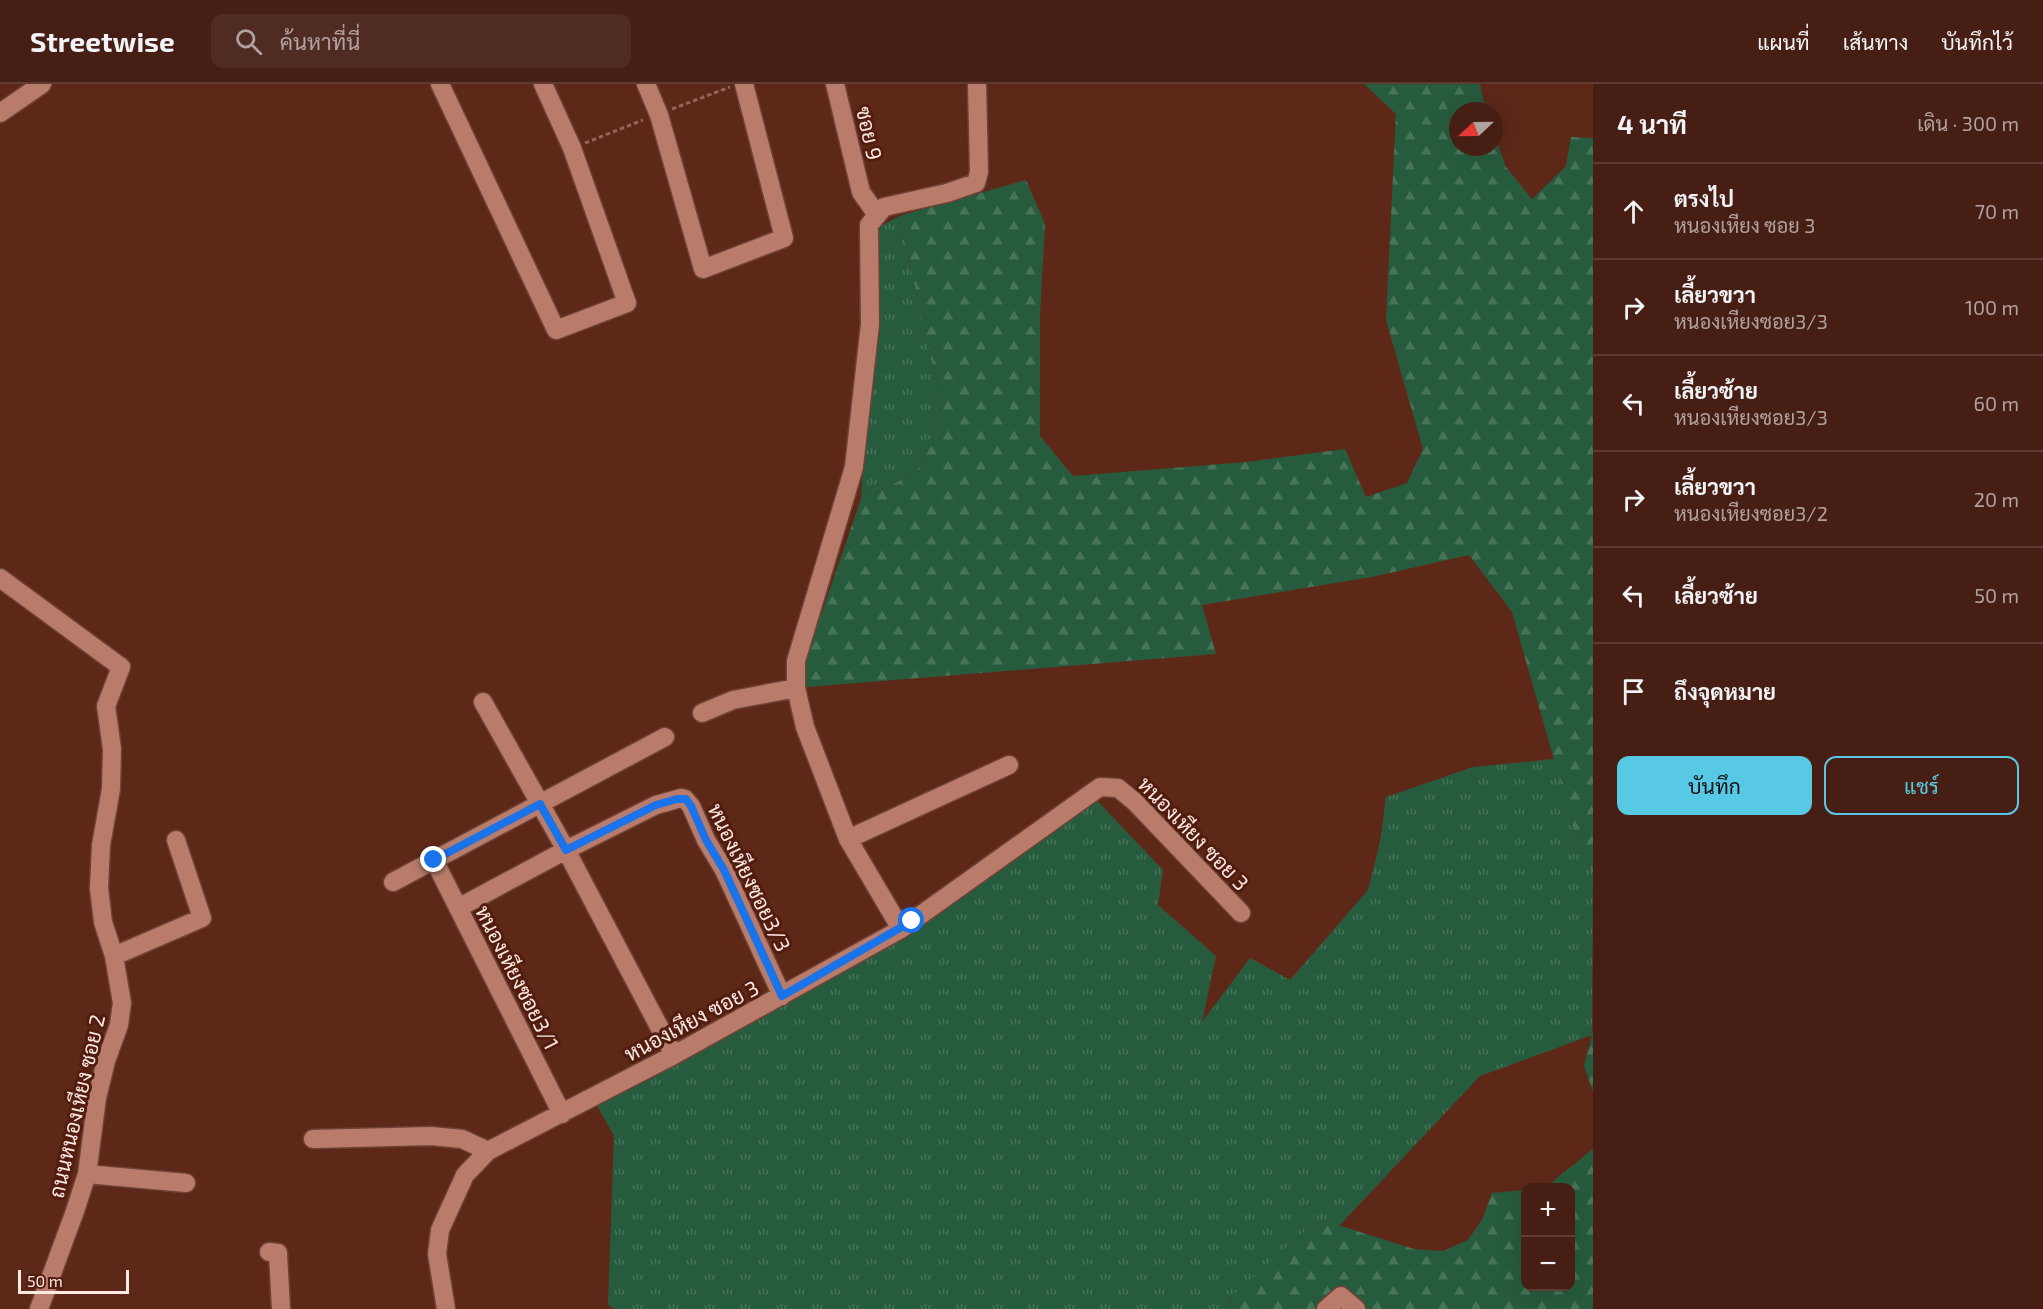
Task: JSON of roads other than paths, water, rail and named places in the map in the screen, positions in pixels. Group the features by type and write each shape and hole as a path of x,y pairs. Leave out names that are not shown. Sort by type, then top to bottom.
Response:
{"street":[{"path":"0,113 19,92 42,84"},
{"path":"440,84 556,330 627,303 572,148 543,84"},
{"path":"646,84 659,114 703,269 784,238 744,84"},
{"name":"ซอย 9","path":"835,84 861,192 878,215"},
{"path":"901,929 848,839 805,727 796,688 796,661 854,467 870,324 869,225 884,207 947,193 976,183 979,172 977,84"},
{"name":"ถนนหนองเหียง ซอย 2","path":"0,578 120,667 106,706 112,749 111,789 101,845 99,888 102,922 114,956 122,1003 119,1025 106,1061 97,1098 87,1174 39,1309"},
{"path":"702,713 733,700 796,688"},
{"path":"483,702 566,850 674,1055"},
{"path":"393,882 665,737"},
{"path":"848,839 1009,765"},
{"name":"หนองเหียง ซอย 3","path":"446,1309 438,1254 440,1230 465,1175 488,1151 674,1055 901,929 1101,787 1118,788 1135,802 1241,914"},
{"name":"หนองเหียงซอย3/3","path":"566,850 656,805 686,799 724,870 782,996"},
{"path":"114,956 202,918 176,840"},
{"path":"458,908 566,850"},
{"name":"หนองเหียงซอย3/1","path":"434,860 562,1114"},
{"path":"313,1139 431,1136 462,1139 488,1151"},
{"path":"87,1174 186,1183"},
{"path":"269,1252 278,1253 281,1309"},
{"path":"1326,1309 1341,1296 1356,1309"}]}
